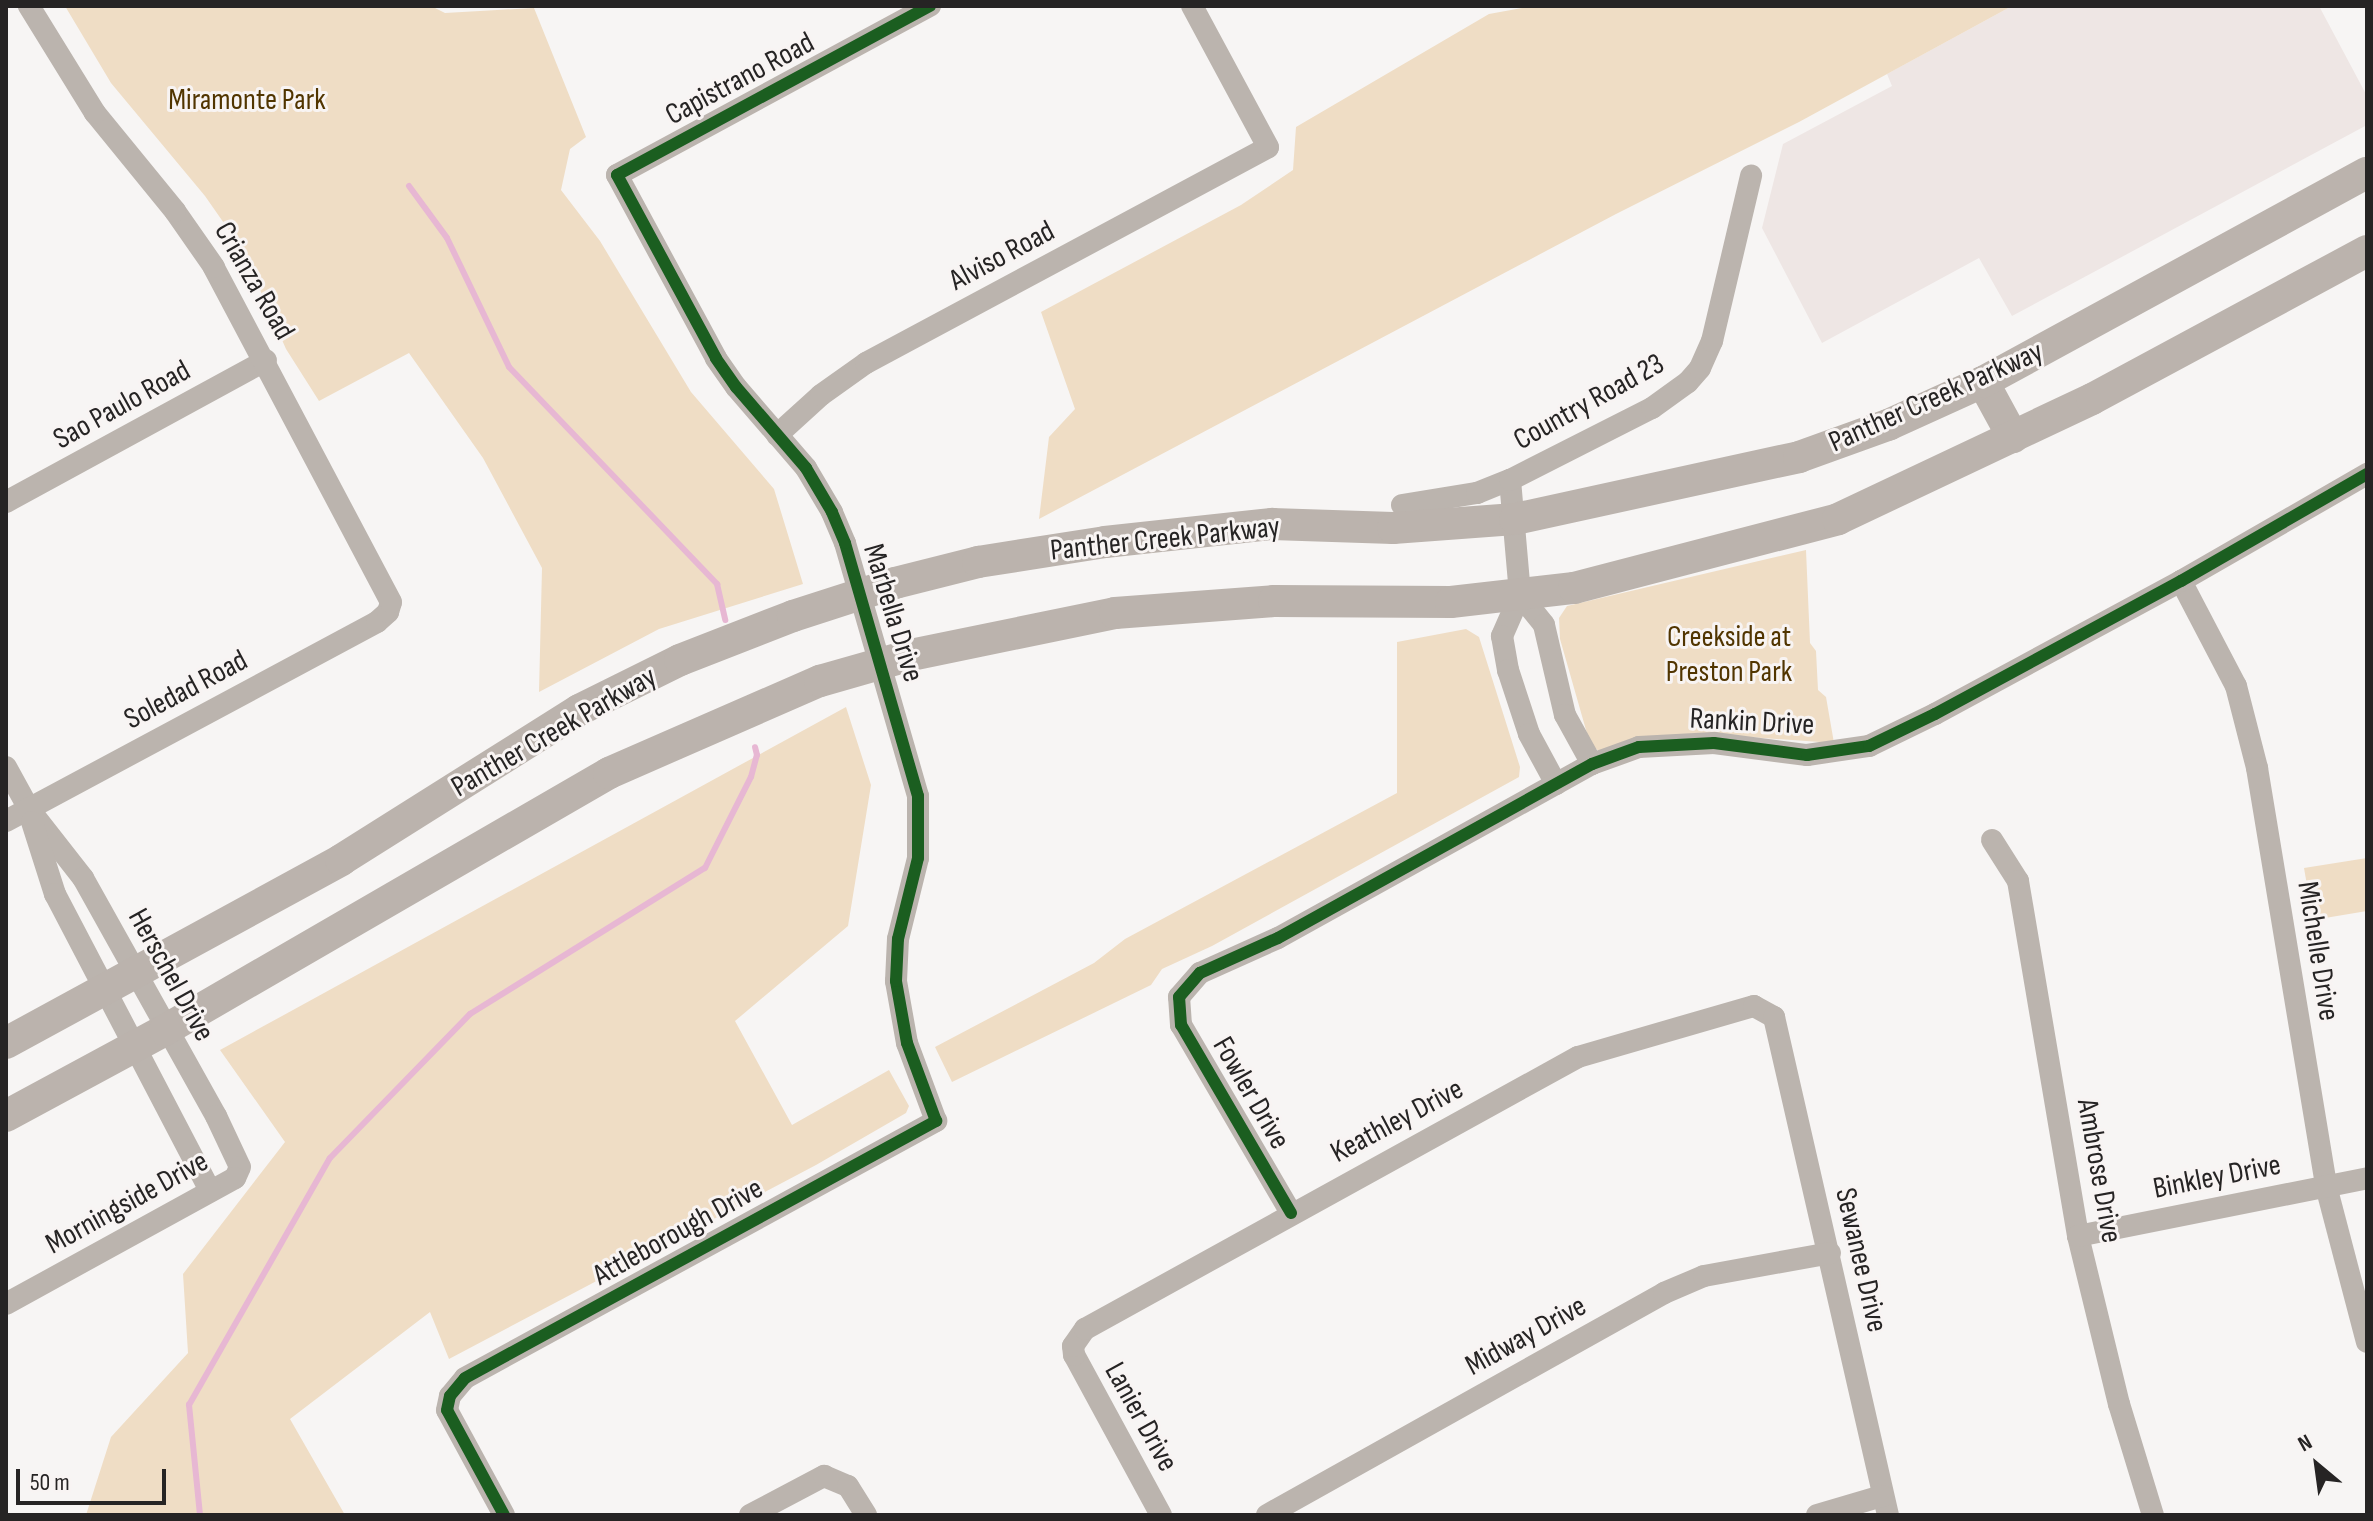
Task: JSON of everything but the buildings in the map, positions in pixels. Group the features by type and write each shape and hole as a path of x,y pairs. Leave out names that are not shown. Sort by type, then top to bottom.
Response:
{"main road":[{"name":"Panther Creek Parkway","path":"6,1043 341,860 579,710 680,660 860,594 978,562 1105,542 1272,524 1393,528 1515,519 1799,457 1888,425 1983,382 2367,173"},
{"path":"6,1116 165,1030 609,773 782,696 880,662 1115,613 1274,601 1451,602 1520,595 1589,585 1838,519 2092,399 2367,251"},
{"path":"1983,382 2013,437"}],"street":[{"name":"Crianza Road","path":"29,6 95,113 201,246 266,360 390,595 390,608"},
{"name":"Capistrano Road","path":"617,175 930,6"},
{"name":"Alviso Road","path":"777,435 821,395 866,363 1268,147 1192,6"},
{"name":"Marbella Drive","path":"617,175 716,358 806,468 832,512 860,594 915,776 920,816 918,858 898,939 898,1002 907,1043 936,1121"},
{"name":"Country Road 23","path":"1402,505 1477,493 1510,480 1652,408 1688,382 1700,368 1712,341 1751,176"},
{"name":"Sao Paulo Road","path":"6,502 266,360"},
{"name":"Rankin Drive","path":"1179,997 1200,973 1278,938 1592,764 1639,747 1714,743 1807,755 1869,746 1935,714 2181,581 2367,474"},
{"path":"1510,480 1520,595 1502,636 1508,670 1529,734 1556,784"},
{"name":"Michelle Drive","path":"2181,581 2236,686 2257,768 2326,1186 2367,1342"},
{"path":"1520,595 1544,625 1565,715 1592,764"},
{"name":"Soledad Road","path":"6,821 377,622 390,608"},
{"name":"Herschel Drive","path":"6,767 29,809 83,878 137,973 238,1161 239,1172 235,1178"},
{"name":"Herschel Drive","path":"29,809 55,894 132,1047 210,1191"},
{"name":"Ambrose Drive","path":"1992,840 2018,881 2078,1236 2119,1404 2153,1515"},
{"name":"Fowler Drive","path":"1179,997 1181,1025 1291,1213"},
{"name":"Keathley Drive","path":"1073,1346 1092,1325 1578,1057 1754,1006 1774,1017"},
{"name":"Sewanee Drive","path":"1774,1017 1885,1505"},
{"name":"Attleborough Drive","path":"504,1515 447,1410 450,1396 477,1370 936,1121"},
{"name":"Morningside Drive","path":"6,1304 235,1178"},
{"name":"Binkley Drive","path":"2078,1236 2367,1178"},
{"name":"Midway Drive","path":"1267,1515 1664,1293 1704,1276 1830,1253"},
{"name":"Lanier Drive","path":"1073,1346 1078,1364 1161,1515"},
{"path":"750,1515 813,1480 832,1477 851,1490 866,1515"},
{"path":"1817,1515 1885,1505"}],"shaded area":[{"path":"2012,6 2319,6 2367,96 2367,125 2012,316 1979,258 1822,343 1762,228 1783,144 1892,86 1887,74"}],"green space":[{"name":"Miramonte Park","path":"65,6 431,6 445,13 534,8 586,137 570,149 561,190 600,241 691,392 774,489 803,584 659,629 539,692 542,568 483,458 409,353 319,401 286,349 242,249 205,196 111,83"},
{"path":"1533,6 2012,6 1799,122 1616,214 1039,519 1049,437 1075,409 1041,312 1241,205 1293,170 1296,127 1489,14"},
{"name":"Creekside at Preston Park","path":"1806,550 1810,643 1816,651 1818,690 1826,697 1834,743 1722,735 1600,752 1590,744 1560,639 1559,618 1567,606"},
{"path":"1466,629 1479,637 1520,767 1519,777 1212,946 1162,969 1151,985 952,1082 935,1047 1094,963 1125,939 1397,793 1397,642"},
{"path":"846,707 871,785 848,926 735,1021 792,1125 889,1070 909,1106 906,1113 816,1165 449,1359 430,1312 290,1419 345,1515 86,1515 111,1437 188,1353 183,1274 285,1142 220,1050"},
{"path":"2367,858 2367,911 2313,920 2304,868"}],"waterway":[{"path":"409,186 447,238 509,367 717,584 725,620"},
{"path":"200,1515 189,1405 330,1158 470,1014 705,868 751,777 757,755 755,747"}],"cycle path":[{"path":"504,1515 447,1410 450,1396 465,1378 936,1121 907,1043 896,981 898,939 918,858 918,796 845,543 832,512 806,468 736,387 716,358 617,175 930,6"},
{"path":"1291,1213 1181,1025 1179,997 1200,973 1278,938 1592,764 1639,747 1714,743 1807,755 1869,746 1935,714 2181,581 2367,474"}]}
